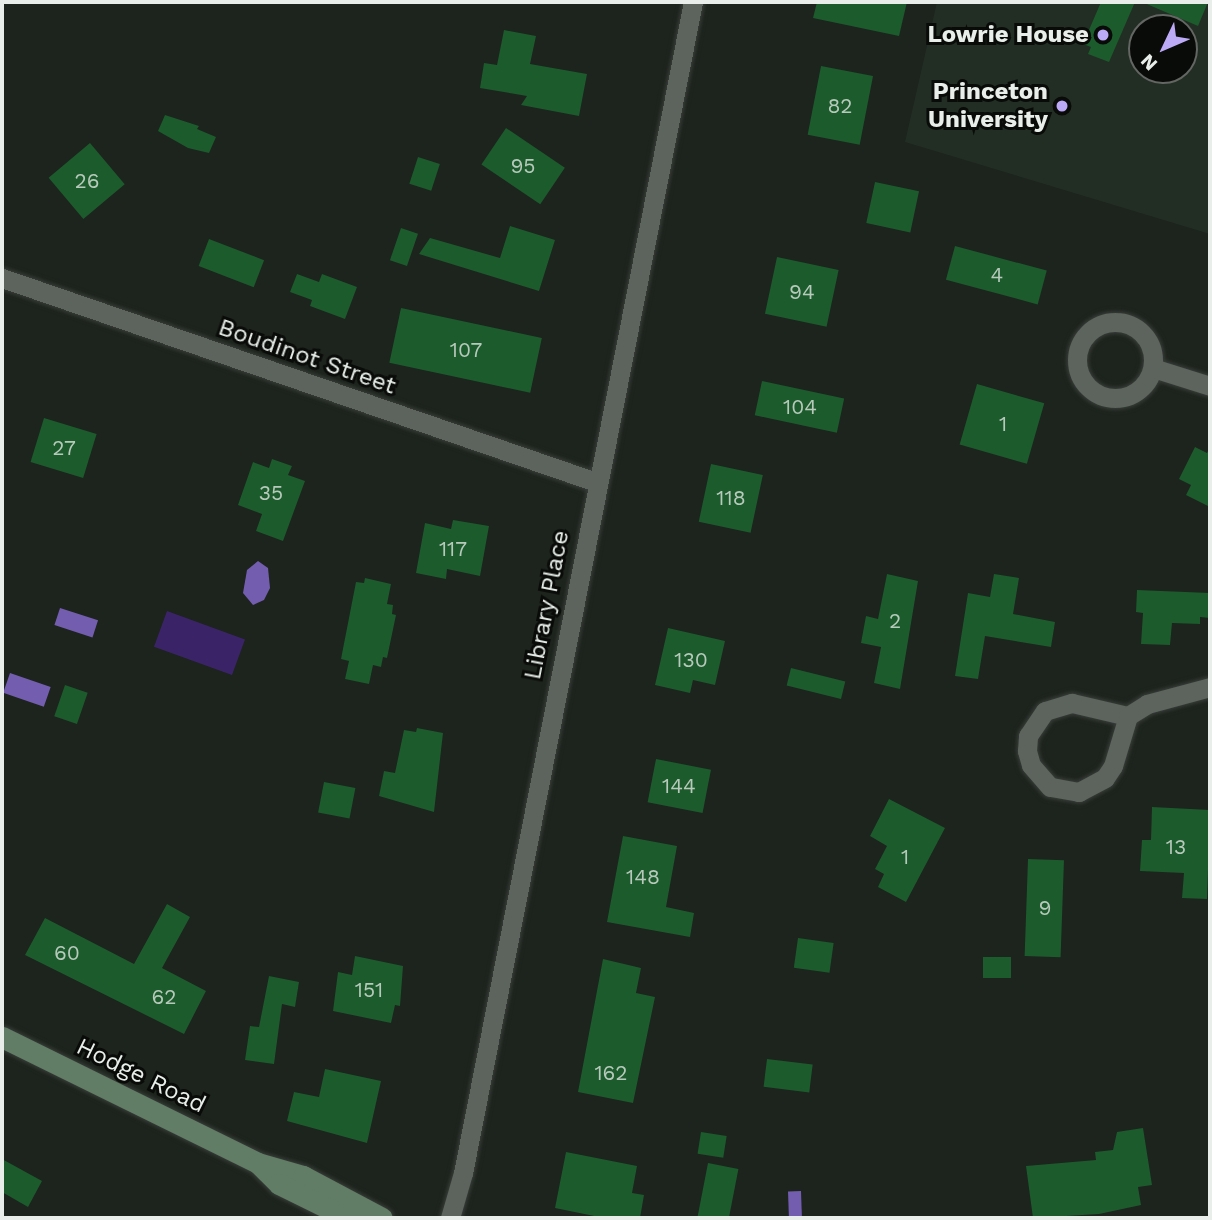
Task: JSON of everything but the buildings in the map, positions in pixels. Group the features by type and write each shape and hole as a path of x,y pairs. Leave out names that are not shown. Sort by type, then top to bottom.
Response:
{"street":[{"name":"Library Place","path":"450,1218 465,1162 596,482 693,2"},
{"name":"Boudinot Street","path":"2,278 596,482"},
{"path":"1153,368 1210,386"},
{"path":"1128,716 1072,702 1045,711 1028,736 1031,765 1039,778 1059,790 1079,792 1093,787 1113,766 1128,716 1147,704 1210,687"},
{"name":"Hodge Road","path":"2,1037 258,1163 303,1176 382,1218"},
{"name":"Hodge Road","path":"258,1163 279,1184 348,1218"}],"shaded area":[{"name":"Princeton University","path":"937,2 1210,2 1210,234 905,142"},
{"path":"258,561 268,568 270,588 264,600 253,605 243,593 247,570"},
{"path":"60,608 98,620 92,637 54,625"},
{"path":"167,611 245,639 232,675 154,647"},
{"path":"10,673 51,687 44,707 3,693"},
{"path":"788,1191 801,1191 802,1218 789,1218"}],"place":[{"name":"Lowrie House","path":"1103,35"},
{"name":"Princeton University","path":"1062,106"}]}
